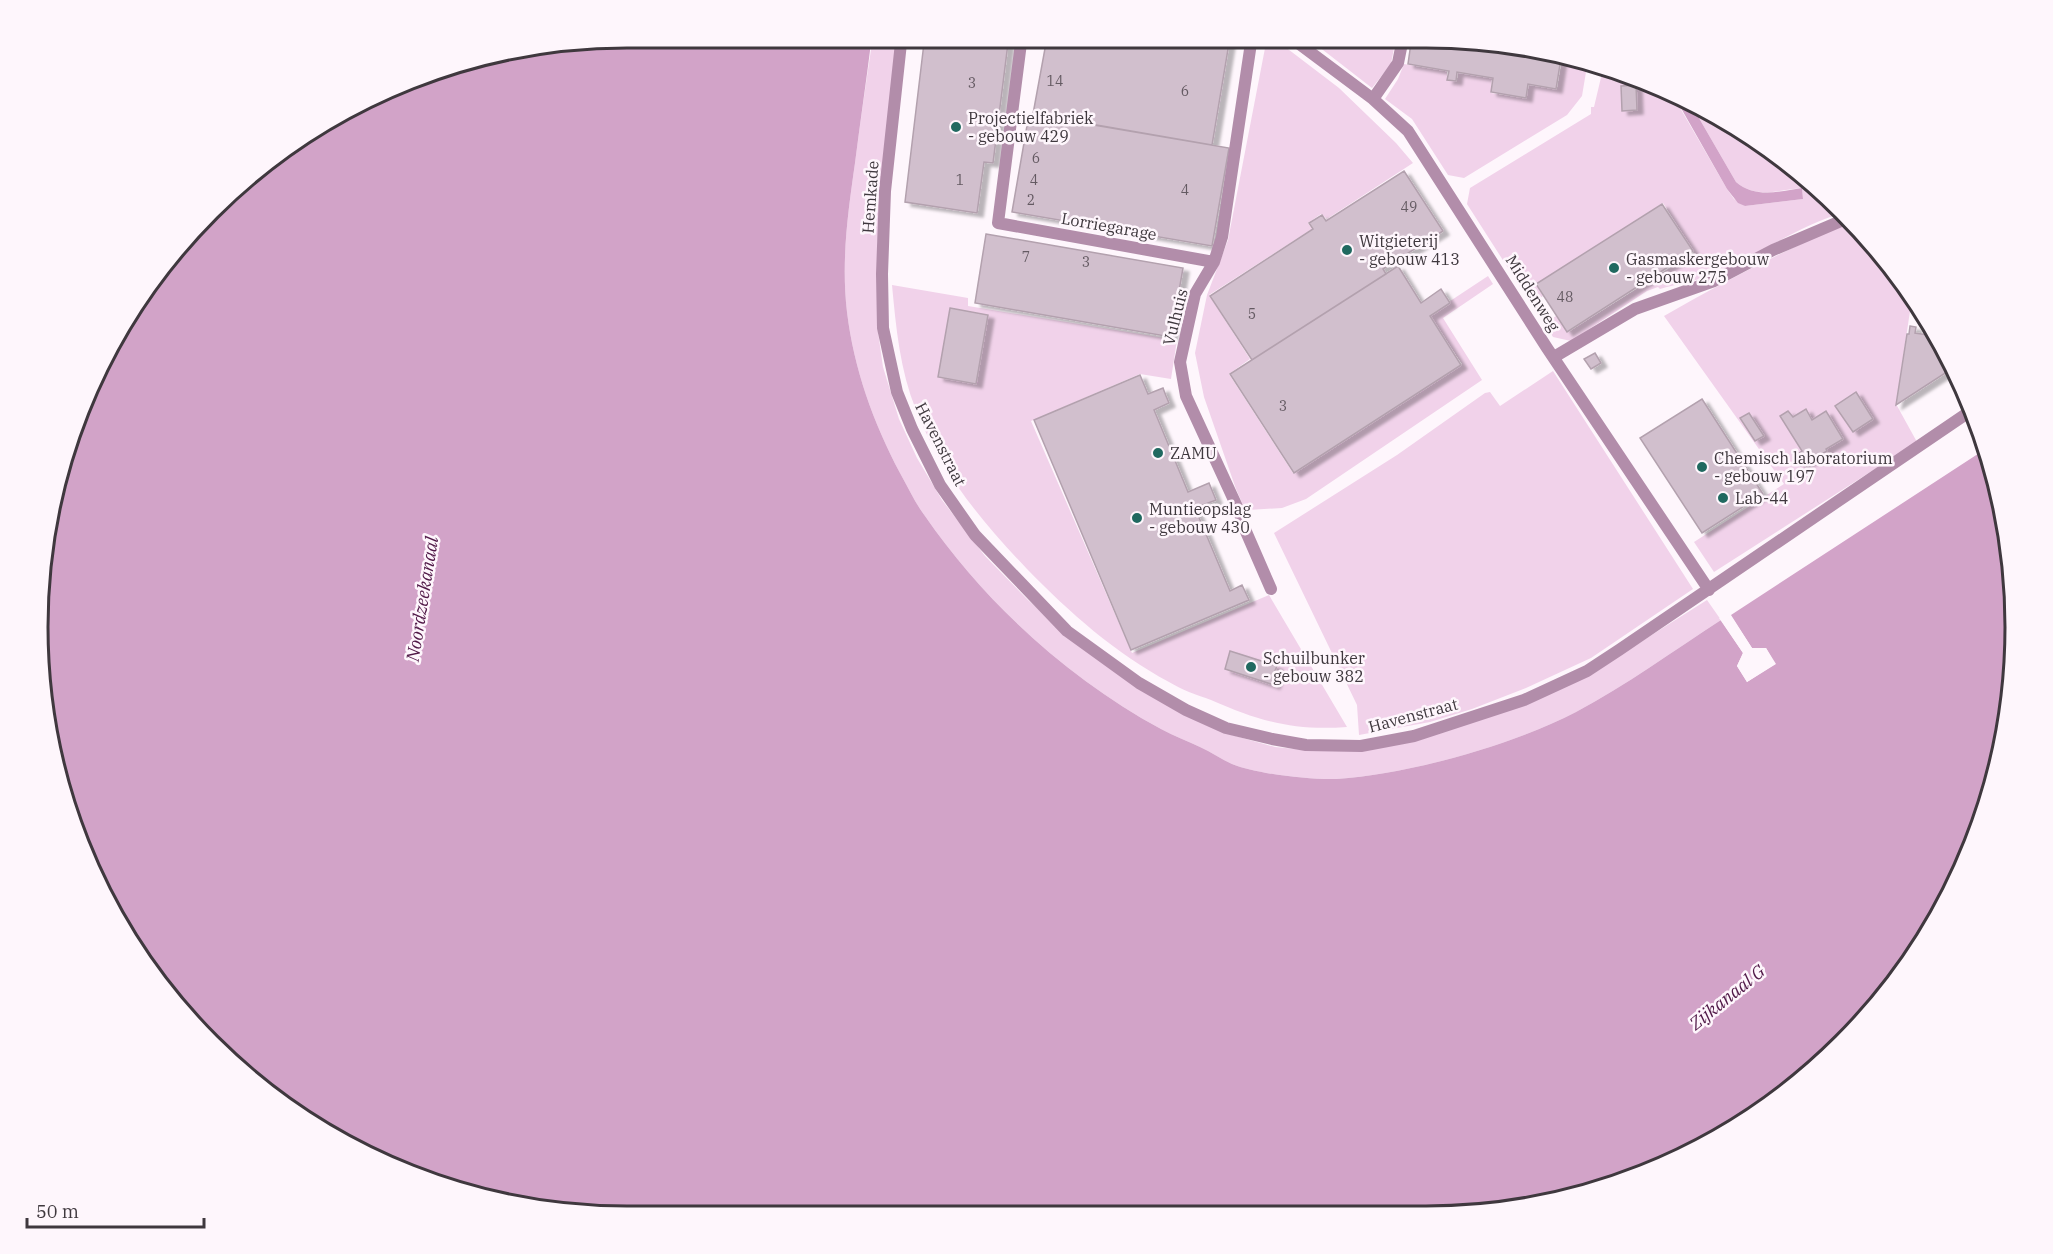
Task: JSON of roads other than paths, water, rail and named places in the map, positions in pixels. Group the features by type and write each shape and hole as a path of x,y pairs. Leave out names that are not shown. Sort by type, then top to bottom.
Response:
{"street":[{"name":"Hemkade","path":"887,354 882,302 885,203 900,48"},
{"name":"Lorriegarage","path":"1021,48 998,223 1214,262"},
{"name":"Vulhuis","path":"1250,48 1222,237 1214,262 1195,294 1180,362 1186,396 1239,511 1271,589"},
{"name":"Middenweg","path":"1306,48 1373,99 1408,131 1554,357 1709,590"},
{"path":"1373,99 1398,63 1401,48"},
{"path":"1554,357 1635,309 1714,281 1773,250 1839,222"},
{"name":"Havenstraat","path":"887,354 897,392 912,429 940,485 975,535 1067,631 1139,683 1186,710 1226,728 1306,745 1361,746 1414,735 1524,700 1587,670 1709,590 1965,415"}],"water":[{"path":"627,48 870,48 848,218 845,293 854,354 881,434 921,511 974,579 1031,636 1062,663 1127,709 1166,732 1232,764 1284,776 1337,779 1396,771 1492,746 1522,736 1576,712 1632,679 1721,620 1743,653 1737,666 1747,682 1775,664 1766,648 1752,648 1731,615 1978,454 1994,514 2000,551 2004,589 2004,665 1994,740 1985,777 1961,849 1945,883 1907,949 1861,1009 1808,1062 1748,1108 1716,1128 1648,1162 1576,1186 1502,1201 1426,1206 589,1205 514,1195 477,1186 405,1162 337,1128 305,1108 245,1062 192,1009 146,949 108,883 92,849 68,777 53,703 48,627 49,589 59,514 68,477 92,405 126,337 146,305 192,245 218,218 245,192 305,146 337,126 405,92 477,68 514,59 589,49"},
{"path":"1681,107 1698,117 1736,182 1759,192 1802,188 1803,199 1745,206 1738,203 1727,189"}],"place":[{"name":"Projectielfabriek - gebouw 429","path":"956,127"},
{"name":"Witgieterij - gebouw 413","path":"1347,250"},
{"name":"Gasmaskergebouw - gebouw 275","path":"1614,268"},
{"name":"ZAMU","path":"1158,453"},
{"name":"Chemisch laboratorium - gebouw 197","path":"1702,467"},
{"name":"Lab-44","path":"1723,498"},
{"name":"Muntieopslag - gebouw 430","path":"1137,518"},
{"name":"Schuilbunker - gebouw 382","path":"1251,667"}],"water label":[{"name":"Noordzeekanaal","path":"422,599"},
{"name":"Zijkanaal G","path":"1727,997"}]}
